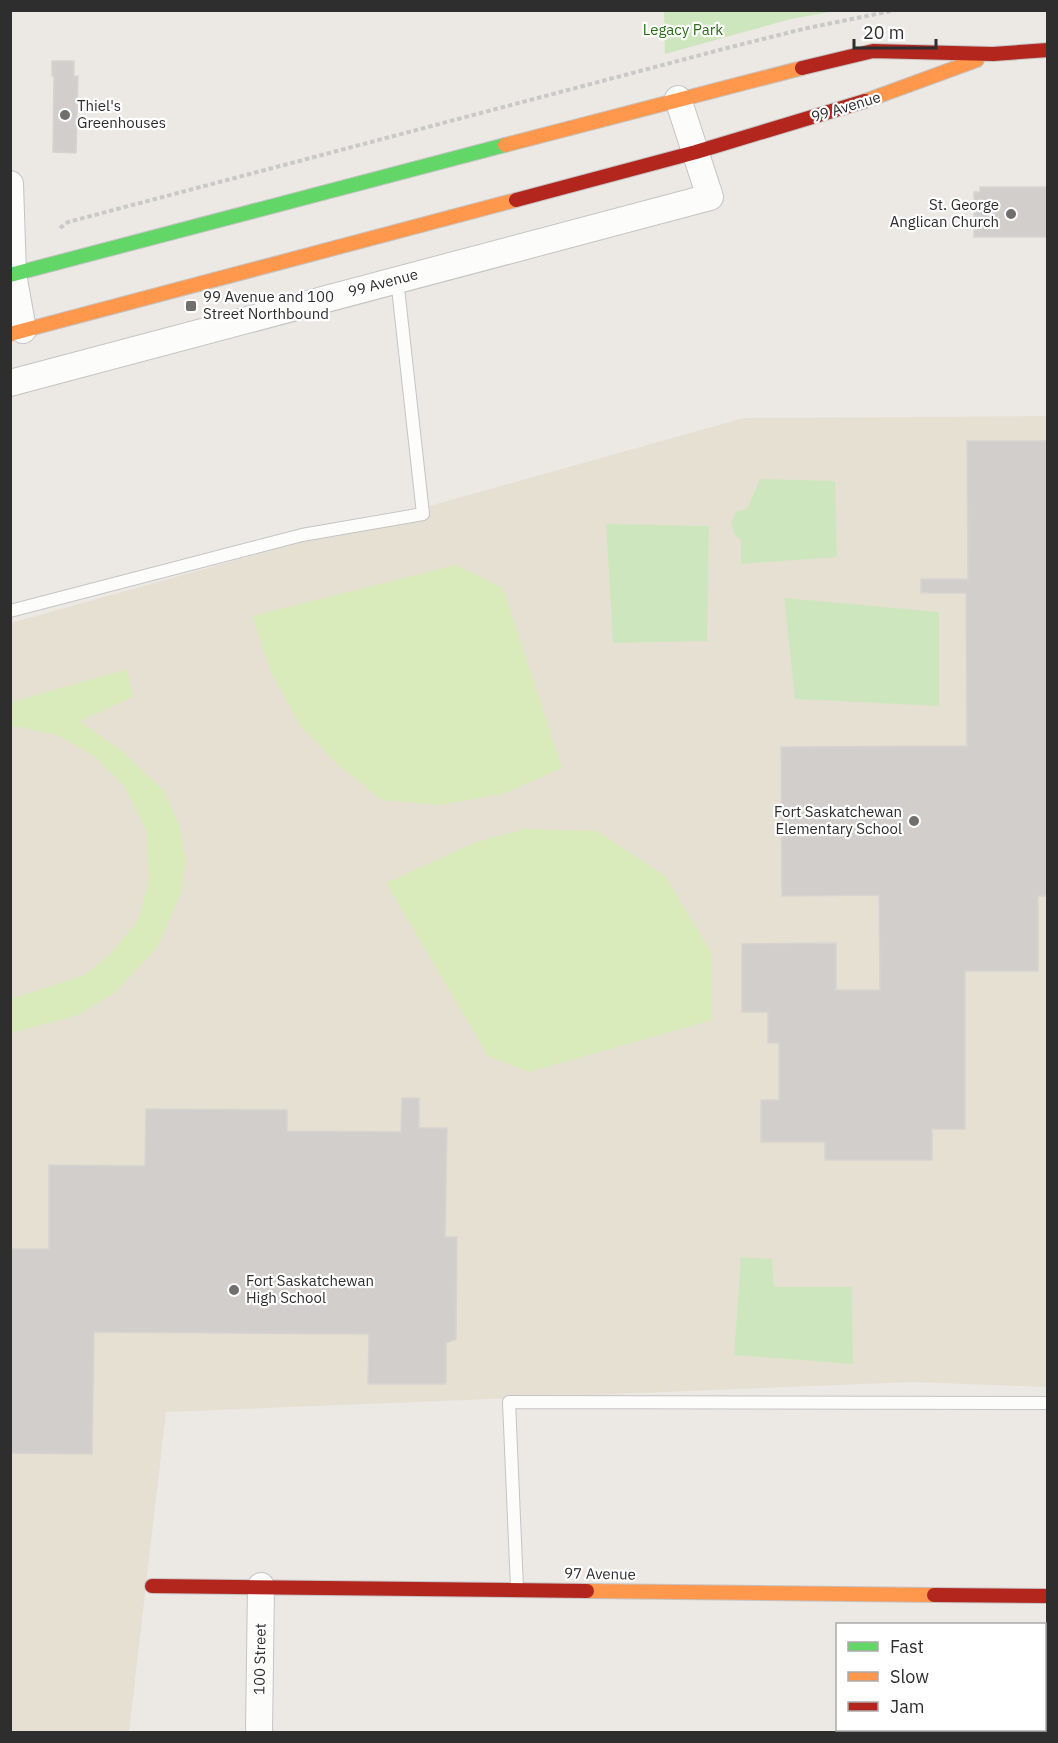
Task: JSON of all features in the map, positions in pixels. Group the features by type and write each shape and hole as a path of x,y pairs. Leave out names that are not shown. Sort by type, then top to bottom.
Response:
{"main road":[{"name":"99 Avenue","path":"12,274 678,99 873,51 993,54 1047,50"},
{"name":"99 Avenue","path":"17,332 696,152 889,94 993,54"},
{"name":"97 Avenue","path":"152,1586 1047,1596"}],"street":[{"name":"99 Avenue","path":"10,383 710,197 678,99"},
{"path":"10,184 12,274 17,332"},
{"name":"100 Street","path":"259,1732 261,1586"}],"lane":[{"path":"10,611 302,535 423,513 396,279"},
{"path":"517,1589 509,1402 1047,1403"}],"path":[{"path":"59,230 68,222 704,54 803,29 896,10"}],"shaded area":[{"path":"1047,416 1047,1387 913,1382 166,1412 129,1732 11,1732 11,623 744,418"}],"green space":[{"name":"Legacy Park","path":"664,10 835,11 791,19 665,54"},
{"path":"760,479 835,481 837,557 741,564 741,541 734,533 731,522 737,511 747,509"},
{"path":"606,524 709,526 707,641 613,643"},
{"path":"456,565 503,588 562,768 506,793 441,805 382,800 337,764 300,725 271,672 252,616"},
{"path":"784,598 939,612 939,706 795,699"},
{"path":"127,669 133,697 80,721 123,752 163,790 179,824 186,861 181,893 157,948 114,993 78,1015 11,1033 11,999 85,975 108,956 138,921 149,879 146,830 125,787 94,756 57,735 11,726 11,702"},
{"path":"524,829 597,831 665,876 712,954 712,1020 529,1072 488,1056 386,883 476,842"},
{"path":"741,1257 772,1259 774,1287 852,1287 853,1364 734,1355"}],"building":[{"name":"Thiel's Greenhouses","path":"52,61 74,61 74,77 78,76 76,153 53,152 54,76 52,76"},
{"name":"St. George Anglican Church","path":"980,187 1048,187 1048,237 974,237 974,192 980,192"},
{"name":"Fort Saskatchewan Elementary School","path":"967,441 1048,441 1048,896 1038,896 1038,971 965,971 965,1129 932,1129 932,1160 825,1160 825,1142 761,1142 761,1100 779,1100 779,1043 768,1043 768,1012 742,1012 742,944 836,943 836,990 880,990 879,895 782,896 781,747 967,746 966,593 921,593 921,579 968,579"},
{"name":"Fort Saskatchewan High School","path":"402,1098 419,1098 419,1128 447,1128 445,1237 457,1237 456,1339 446,1343 446,1384 368,1384 369,1334 94,1332 92,1454 10,1453 10,1249 49,1249 49,1165 145,1166 146,1109 287,1110 287,1131 401,1132"}],"traffic: fast":[{"path":"10,275 505,145"}],"traffic: slow":[{"path":"865,101 977,60"},
{"path":"505,145 802,68"},
{"path":"10,334 516,200"},
{"path":"587,1591 934,1595"}],"traffic: jam":[{"path":"802,68 873,51 993,54 1048,50"},
{"path":"516,200 696,152 865,101"},
{"path":"152,1586 587,1591"},
{"path":"934,1595 1048,1596"}],"place":[{"name":"Thiel's Greenhouses","path":"65,115"},
{"name":"St. George Anglican Church","path":"1011,214"},
{"name":"99 Avenue and 100 Street Northbound","path":"191,306"},
{"name":"Fort Saskatchewan Elementary School","path":"914,821"},
{"name":"Fort Saskatchewan High School","path":"234,1290"}]}
